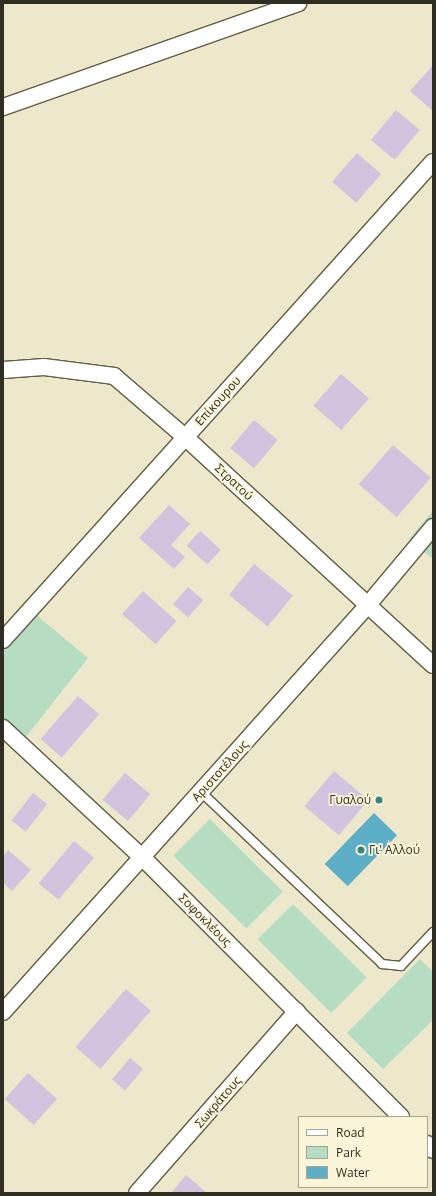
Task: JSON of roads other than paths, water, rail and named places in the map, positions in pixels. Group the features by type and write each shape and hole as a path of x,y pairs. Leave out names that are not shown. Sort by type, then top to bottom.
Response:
{"street":[{"path":"3,107 298,3"},
{"name":"Επίκουρου","path":"3,640 433,162"},
{"name":"Στρατού","path":"3,370 44,367 114,376 185,437 367,606 433,665"},
{"name":"Αριστοτέλους","path":"3,1012 367,606 433,526"},
{"name":"Σοφοκλέους","path":"3,728 142,857 400,1116"},
{"name":"Σωκράτους","path":"137,1193 297,1011"}],"lane":[{"path":"201,792 382,964 401,966 433,932"}],"water":[{"name":"Γι' Αλλού","path":"374,813 397,835 348,886 325,864"}],"place":[{"name":"Γυαλού","path":"379,800"},
{"name":"Γι' Αλλού","path":"361,850"}]}
